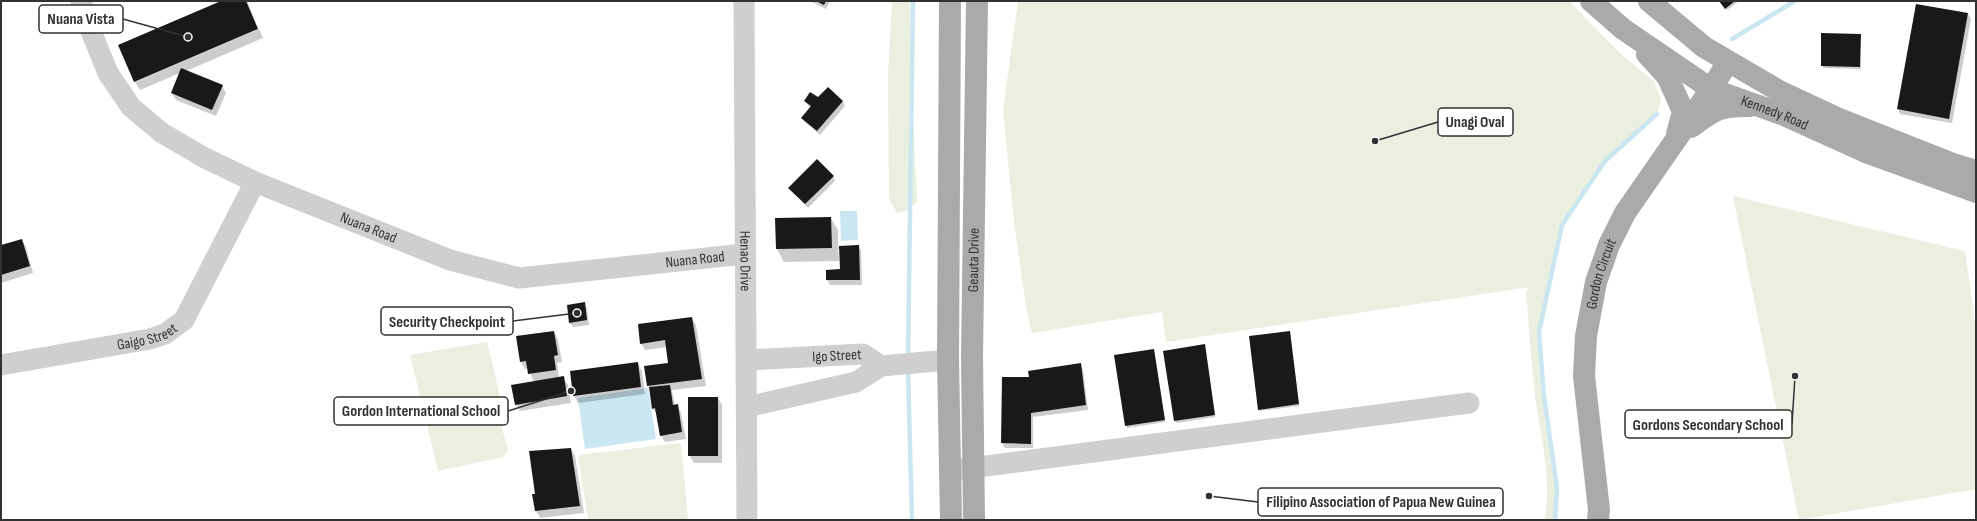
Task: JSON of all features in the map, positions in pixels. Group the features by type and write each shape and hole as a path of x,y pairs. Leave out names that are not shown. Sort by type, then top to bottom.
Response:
{"main road":[{"name":"Geauta Drive","path":"950,1 941,360 951,471 951,520"},
{"name":"Geauta Drive","path":"974,520 972,357 977,1"},
{"name":"Kennedy Road","path":"1591,1 1623,29 1711,89 1784,115 1868,153 1976,192"},
{"name":"Kennedy Road","path":"1649,1 1704,47 1779,91 1839,119 1976,172"},
{"path":"1623,29 1667,76 1682,112 1677,137"},
{"name":"Gordon Circuit","path":"1598,520 1599,510 1584,376 1588,325 1596,282 1609,245 1625,213 1728,62"},
{"path":"1677,137 1715,110 1731,106 1759,106 1784,115"}],"street":[{"name":"Nuana Road","path":"81,1 86,19 108,73 131,106 162,133 205,158 255,182 450,260 519,278 744,254"},
{"name":"Henao Drive","path":"744,1 744,254 747,360 747,520"},
{"name":"Gaigo Street","path":"1,364 150,339 165,334 184,320 255,182"},
{"name":"Igo Street","path":"747,360 863,354 881,366 941,360"},
{"path":"747,407 856,382 881,366"},
{"path":"951,471 1234,428 1470,403"}],"green space":[{"path":"892,1 910,1 910,41 917,202 908,210 897,213 889,199 888,76"},
{"path":"1018,1 1569,1 1623,56 1654,81 1661,100 1657,114 1605,161 1562,225 1539,332 1544,396 1557,488 1555,520 1544,520 1547,490 1545,458 1532,370 1526,292 1530,287 1166,342 1162,312 1032,333 1026,307 1014,222 1003,110"},
{"path":"1733,196 1965,251 1976,330 1976,489 1799,520"},
{"path":"487,342 502,405 496,407 508,450 503,457 438,471 410,355"},
{"path":"681,443 688,520 588,520 578,455"}],"water":[{"path":"840,211 857,211 858,240 841,241"},
{"path":"648,388 656,439 585,449 578,398"}],"building":[{"path":"221,1 246,1 258,29 134,82 118,45"},
{"path":"816,1 826,1 824,5"},
{"path":"1719,1 1735,1 1725,9"},
{"path":"1916,4 1968,13 1949,119 1897,109"},
{"path":"1821,33 1861,34 1860,67 1821,66"},
{"path":"181,68 223,85 212,110 171,93"},
{"path":"828,87 843,101 817,131 801,118 811,106 804,101 810,92 818,97"},
{"path":"817,159 834,176 805,204 788,188"},
{"path":"831,217 832,248 776,249 775,218"},
{"path":"22,239 30,266 1,275 1,245"},
{"path":"859,245 860,280 826,280 826,270 840,269 839,246"},
{"path":"585,302 587,320 569,323 567,305"},
{"path":"692,317 702,379 647,386 644,366 668,363 665,340 640,344 638,324"},
{"path":"554,331 558,355 554,356 556,370 528,374 526,361 520,362 516,336"},
{"path":"1290,331 1299,404 1258,410 1249,336"},
{"path":"1205,344 1215,415 1174,421 1163,351"},
{"path":"1154,349 1165,420 1125,426 1114,355"},
{"path":"638,362 641,387 573,396 570,371"},
{"path":"1081,363 1086,405 1031,413 1031,444 1001,443 1002,377 1029,377 1028,371"},
{"path":"564,376 567,396 515,405 511,385"},
{"path":"670,385 673,405 678,404 682,432 660,436 655,408 652,409 649,387"},
{"path":"688,397 718,397 718,456 688,456"},
{"path":"571,448 580,506 535,511 532,494 535,494 529,451"}],"waterway":[{"path":"908,358 913,1"},
{"path":"1732,39 1795,1"},
{"path":"1555,520 1557,488 1544,396 1539,332 1562,225 1605,161 1657,114"},
{"path":"908,370 912,520"}],"place":[{"name":"Nuana Vista","path":"188,37"},
{"name":"Unagi Oval","path":"1375,141"},
{"name":"Security Checkpoint","path":"577,313"},
{"name":"Gordons Secondary School","path":"1795,376"},
{"name":"Gordon International School","path":"571,391"},
{"name":"Filipino Association of Papua New Guinea","path":"1209,496"}]}
